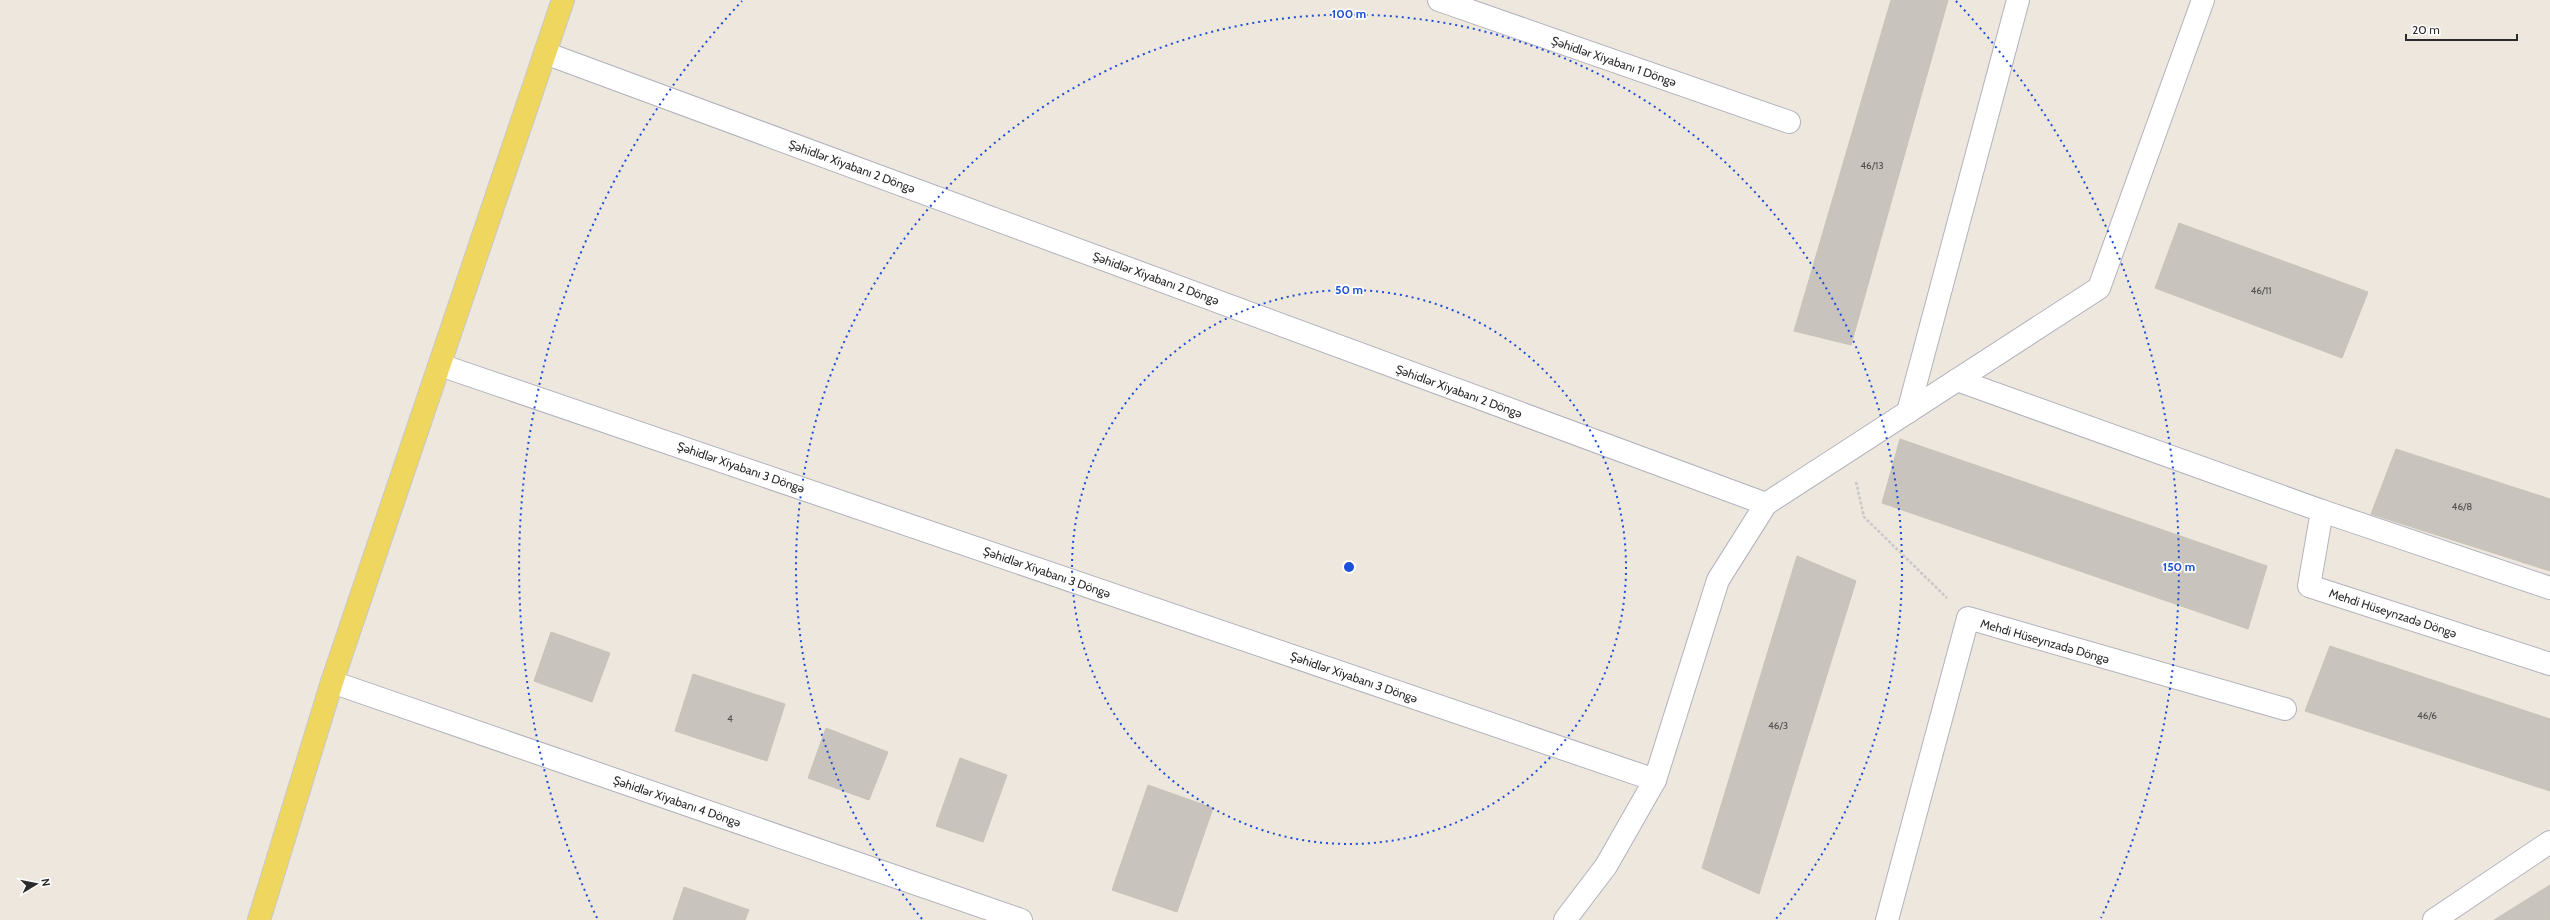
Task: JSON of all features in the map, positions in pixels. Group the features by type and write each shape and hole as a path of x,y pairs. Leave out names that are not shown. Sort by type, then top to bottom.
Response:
{"main road":[{"path":"259,920 332,682 563,0"}],"street":[{"name":"Şəhidlər Xiyabanı 1 Döngə","path":"1438,0 1789,122"},
{"path":"1908,412 2018,0"},
{"path":"1565,920 1606,866 1655,780 1718,580 1766,504 2099,288 2203,0"},
{"name":"Şəhidlər Xiyabanı 2 Döngə","path":"545,53 1766,504"},
{"name":"Şəhidlər Xiyabanı 3 Döngə","path":"440,364 1655,780"},
{"path":"1957,380 2322,511 2550,588"},
{"name":"Mehdi Hüseynzadə Döngə","path":"2322,511 2309,586 2550,664"},
{"name":"Mehdi Hüseynzadə Döngə","path":"1887,920 1968,618 2285,709"},
{"name":"Şəhidlər Xiyabanı 4 Döngə","path":"332,682 1021,920"},
{"path":"2434,920 2550,842"}],"path":[{"path":"1848,451 1864,517 1968,618"}],"building":[{"path":"1891,0 1948,0 1851,345 1794,331"},
{"path":"2179,223 2368,292 2342,358 2155,288"},
{"path":"1900,439 2267,566 2248,629 1882,503"},
{"path":"2396,449 2550,499 2550,571 2371,514"},
{"path":"1797,556 1856,581 1759,894 1702,868"},
{"path":"551,632 610,653 592,702 534,681"},
{"path":"2330,646 2550,719 2550,791 2305,711"},
{"path":"693,674 785,704 767,761 675,731"},
{"path":"826,728 888,752 869,800 808,778"},
{"path":"960,758 1007,775 983,842 936,826"},
{"path":"1148,785 1213,808 1177,912 1112,890"},
{"path":"2550,885 2550,920 2494,920"},
{"path":"684,887 749,910 745,920 673,920"}]}
